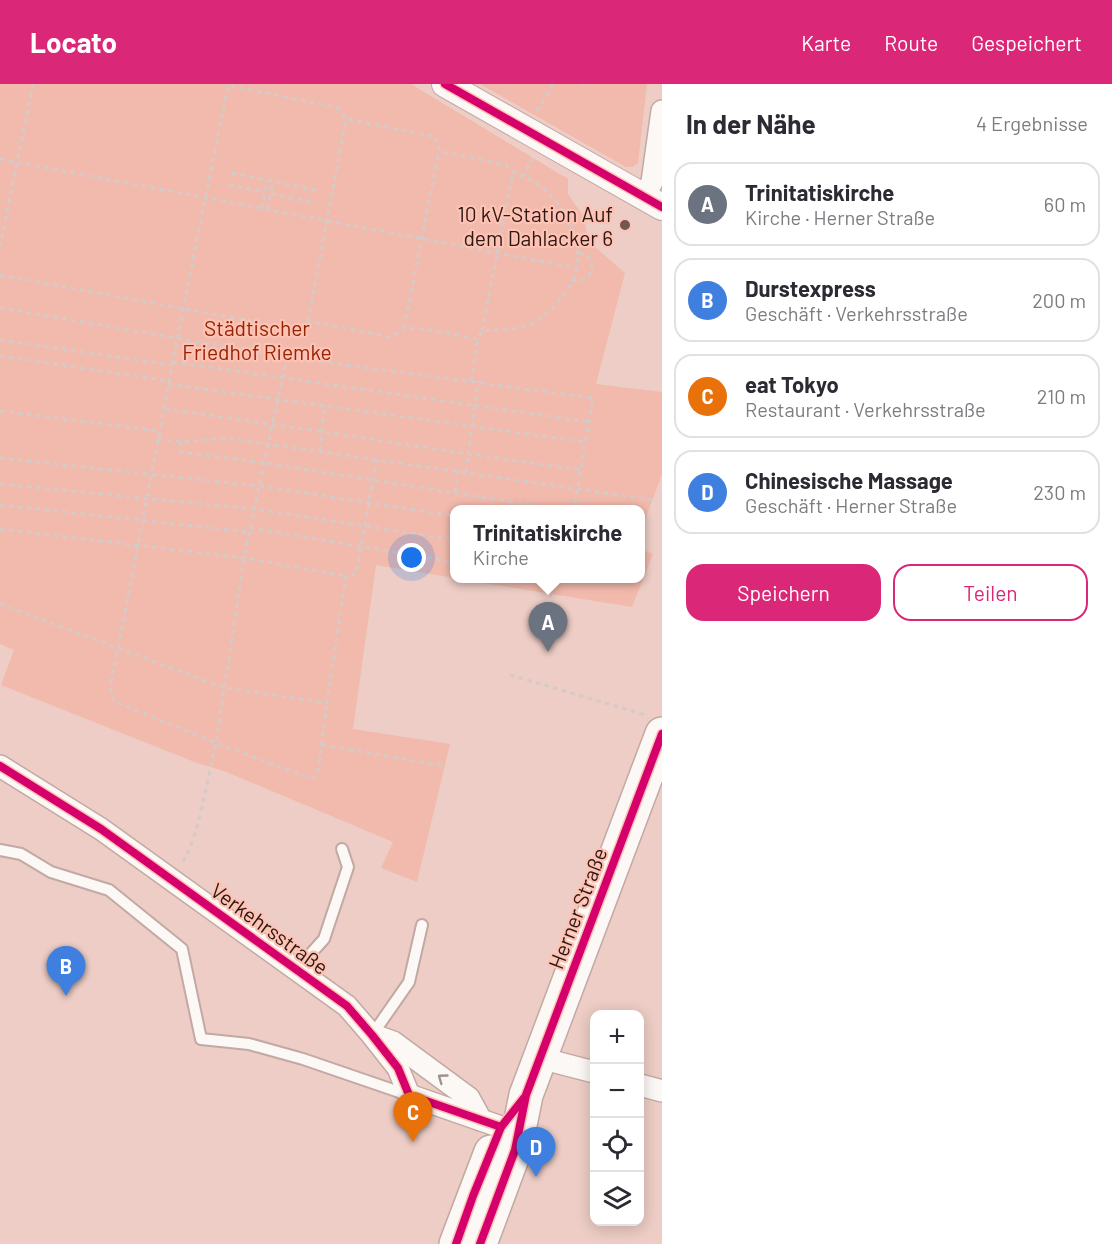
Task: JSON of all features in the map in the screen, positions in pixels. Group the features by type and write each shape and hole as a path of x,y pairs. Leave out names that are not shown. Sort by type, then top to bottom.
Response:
{"main road":[{"name":"Herner Straße","path":"480,1244 514,1150 526,1095 657,726"},
{"name":"Herner Straße","path":"456,1244 473,1196 491,1123 526,1095"},
{"path":"491,1123 501,1186"}],"street":[{"path":"445,84 653,202"},
{"path":"653,202 652,182 662,111"},
{"name":"Verkehrsstraße","path":"0,766 101,829 347,1006 398,1068 409,1095"},
{"name":"Verkehrsstraße","path":"372,1035 393,1042 469,1098 491,1123"},
{"path":"540,1058 590,1071"},
{"path":"644,1086 662,1091"},
{"path":"409,1095 491,1123"}],"lane":[{"path":"297,969 324,939 348,867 342,849"},
{"path":"0,850 21,854 51,872 109,890 182,949 201,1039 249,1044 303,1059 409,1095"},
{"path":"372,1035 409,982 422,925"}],"path":[{"path":"0,246 33,84"},
{"path":"223,84 338,108 346,119 436,137 439,152 404,328"},
{"path":"525,129 553,84"},
{"path":"228,85 172,363 140,545 111,682 111,695 117,702 216,742 307,777 314,777 318,772 346,576"},
{"path":"0,275 299,330 308,321 346,119"},
{"path":"439,152 506,165 513,174 533,182 551,196 564,211 573,229 577,268 560,300 546,314 529,325 482,331"},
{"path":"0,159 577,268"},
{"path":"232,173 316,190"},
{"path":"471,381 513,174"},
{"path":"262,208 267,180"},
{"path":"268,209 273,181"},
{"path":"229,185 265,192"},
{"path":"271,194 312,202"},
{"path":"572,280 578,282 585,279 593,269 588,256 577,252"},
{"path":"0,309 378,371 464,382 478,381 593,398 575,505"},
{"path":"308,321 390,337 404,328 424,329 478,339"},
{"path":"0,340 590,422"},
{"path":"0,356 169,383 586,442"},
{"path":"171,878 187,856 216,742 244,558 287,356"},
{"path":"465,472 478,381"},
{"path":"320,450 325,405"},
{"path":"164,409 322,430 581,470"},
{"path":"0,411 160,431"},
{"path":"158,439 181,442 226,438 269,443 652,500"},
{"path":"181,442 180,452 266,462 532,505"},
{"path":"0,458 259,486 450,515"},
{"path":"0,529 244,558 346,576 357,574 376,458"},
{"path":"455,492 458,470"},
{"path":"0,484 254,509 450,539"},
{"path":"0,505 250,530 450,561"},
{"path":"550,598 552,583"},
{"path":"0,604 225,688 327,703"},
{"path":"510,675 657,726"},
{"path":"322,745 445,766"}],"green space":[{"name":"Städtischer Friedhof Riemke","path":"0,84 411,84 568,179 568,194 584,217 588,241 625,273 596,384 662,392 662,474 645,520 645,505 450,505 450,577 376,565 353,729 450,744 417,882 381,868 393,842 224,771 197,763 1,685 14,650 0,644"},
{"path":"480,84 647,84 638,163 633,167 626,167"},
{"path":"645,551 653,554 645,574"},
{"path":"483,583 642,583 632,607"}],"cycle path":[{"path":"445,84 662,207"},
{"path":"480,1244 515,1150 526,1095 662,734"},
{"path":"0,766 101,829 347,1006 398,1068 409,1095 501,1127"},
{"path":"456,1244 501,1127 524,1098"}],"place":[{"name":"10 kV-Station Auf dem Dahlacker 6","path":"625,225"},
{"name":"Trinitatiskirche","path":"548,652"},
{"name":"Durstexpress","path":"66,996"},
{"name":"eat Tokyo","path":"413,1142"},
{"name":"Chinesische Massage","path":"536,1177"}]}
